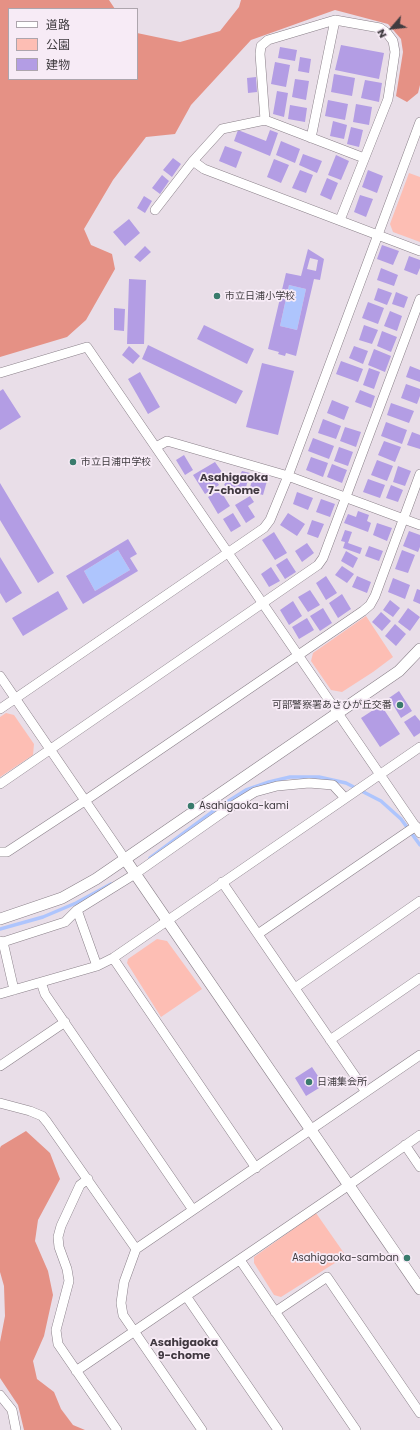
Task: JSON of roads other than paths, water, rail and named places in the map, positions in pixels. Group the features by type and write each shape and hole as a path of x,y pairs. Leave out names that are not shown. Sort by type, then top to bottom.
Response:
{"street":[{"path":"311,138 335,20"},
{"path":"265,120 260,54 261,46 268,40 335,20 380,28 387,33 392,41 394,52 388,99 340,220"},
{"path":"155,210 193,161 222,129 265,120 364,158"},
{"path":"0,709 264,528 270,520 288,476 420,122"},
{"path":"193,161 204,169 420,251"},
{"path":"0,784 318,565 323,558 420,299"},
{"path":"0,373 87,347 229,552 418,830 258,934"},
{"path":"156,447 167,441 288,476 420,525"},
{"path":"0,852 7,852 86,800 370,605 376,596 420,474"},
{"path":"0,919 62,898 96,880 399,671 419,652"},
{"path":"0,676 420,1289"},
{"path":"0,994 97,966 113,958 420,747"},
{"path":"14,990 2,941 65,922 78,910 135,874 229,808 255,792 277,786 309,783 333,785 346,798"},
{"path":"222,882 366,1092"},
{"path":"295,988 420,902"},
{"path":"78,910 97,966"},
{"path":"113,958 256,1168"},
{"path":"330,1040 420,978"},
{"path":"41,982 45,994 193,1210"},
{"path":"0,1066 65,1022"},
{"path":"202,1430 123,1315 120,1303 124,1282 136,1249 420,1055"},
{"path":"0,1102 42,1116 88,1179 136,1249"},
{"path":"76,1371 240,1260 420,1135"},
{"path":"405,1145 420,1167"},
{"path":"88,1179 80,1185 61,1226 58,1237 59,1247 67,1269 69,1281 58,1317 56,1330 58,1344 117,1430"},
{"path":"240,1260 356,1430"},
{"path":"275,1312 327,1277 420,1413"},
{"path":"186,1296 278,1430"},
{"path":"0,1395 12,1410 16,1430"}],"water":[{"path":"289,285 306,289 297,330 280,326"},
{"path":"118,550 130,570 95,591 84,571"}],"waterway":[{"path":"150,858 219,807 246,790 290,777 319,777 346,783 381,801 401,819 420,845"},
{"path":"0,929 43,917 76,903 111,884"}],"place":[{"name":"市立日浦小学校","path":"217,296"},
{"name":"市立日浦中学校","path":"73,462"},
{"name":"可部警察署あさひが丘交番","path":"400,705"},
{"name":"Asahigaoka-kami","path":"191,806"},
{"name":"日浦集会所","path":"309,1082"},
{"name":"Asahigaoka-samban","path":"407,1258"}],"district":[{"name":"Asahigaoka 7-chome","path":"234,484"},
{"name":"Asahigaoka 9-chome","path":"184,1349"}]}
